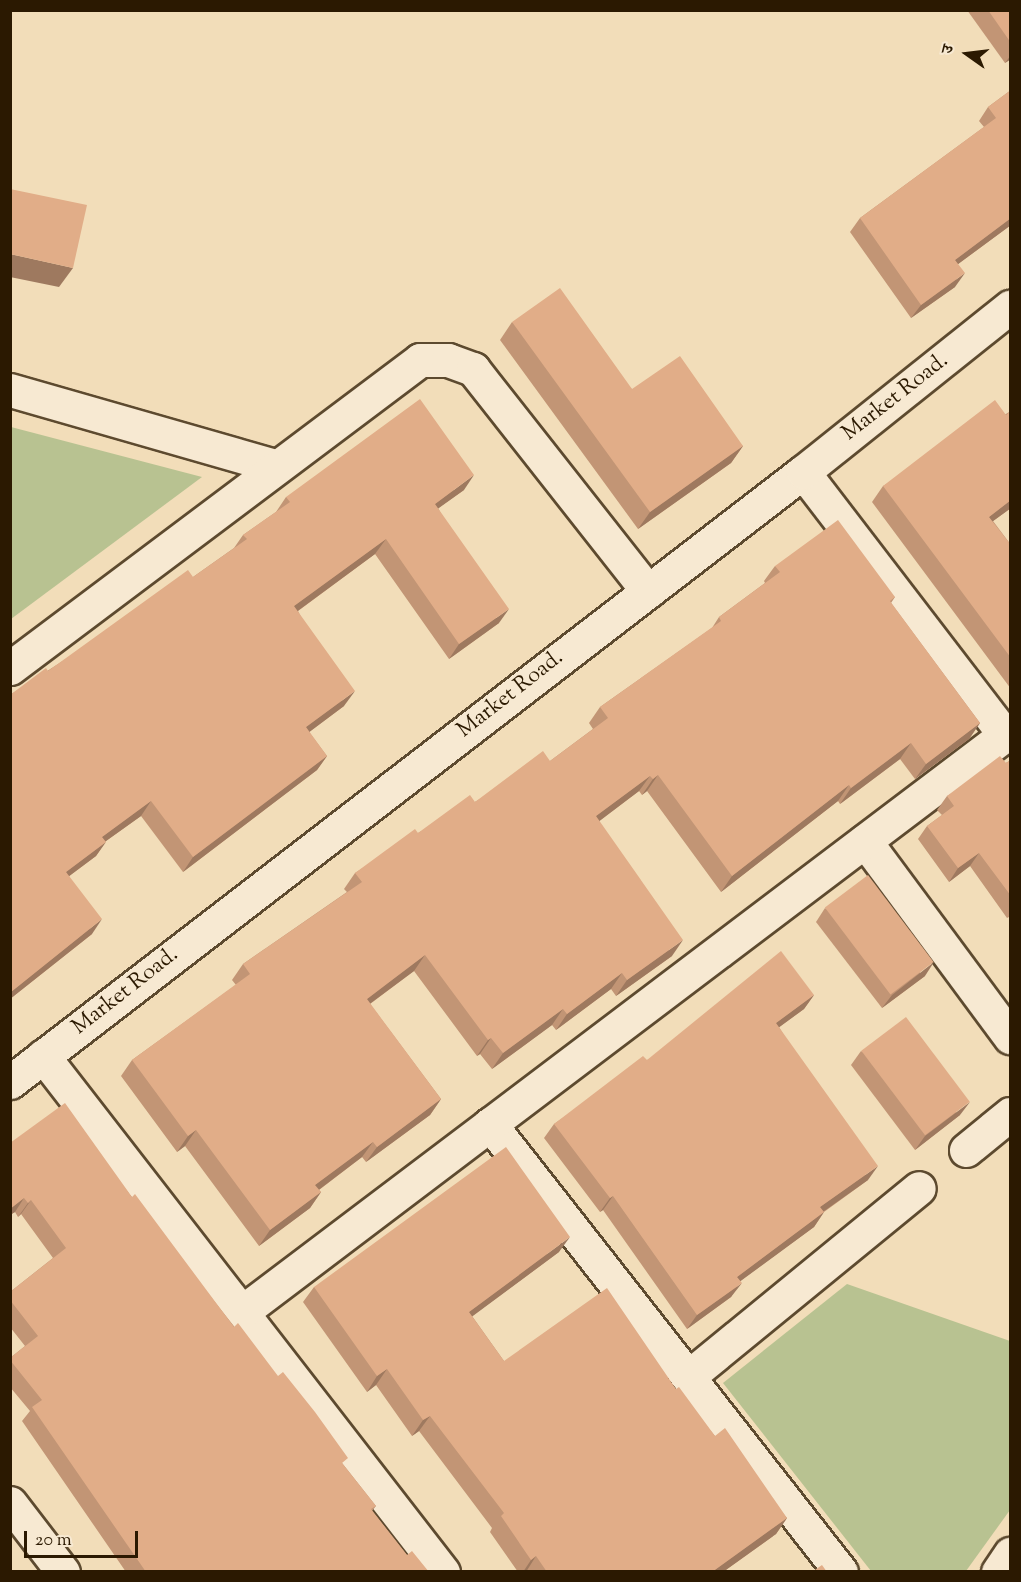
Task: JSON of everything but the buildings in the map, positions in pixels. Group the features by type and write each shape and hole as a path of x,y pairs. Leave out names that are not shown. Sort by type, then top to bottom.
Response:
{"street":[{"name":"Market Road.","path":"10,1082 803,472 1011,307"},
{"path":"10,668 275,466 420,360 448,360 473,369 648,591"},
{"path":"10,390 275,466"},
{"path":"242,1312 1008,733 803,472"},
{"path":"865,841 1011,1037"},
{"path":"43,1056 443,1572"},
{"path":"966,1150 1011,1114"},
{"path":"490,1124 841,1572"},
{"path":"688,1377 919,1188"},
{"path":"10,1503 63,1572"},
{"path":"998,1572 1011,1554"}],"green space":[{"path":"11,427 202,477 11,619"},
{"path":"847,1284 1010,1341 1010,1510 966,1571 871,1571 723,1383"}]}
